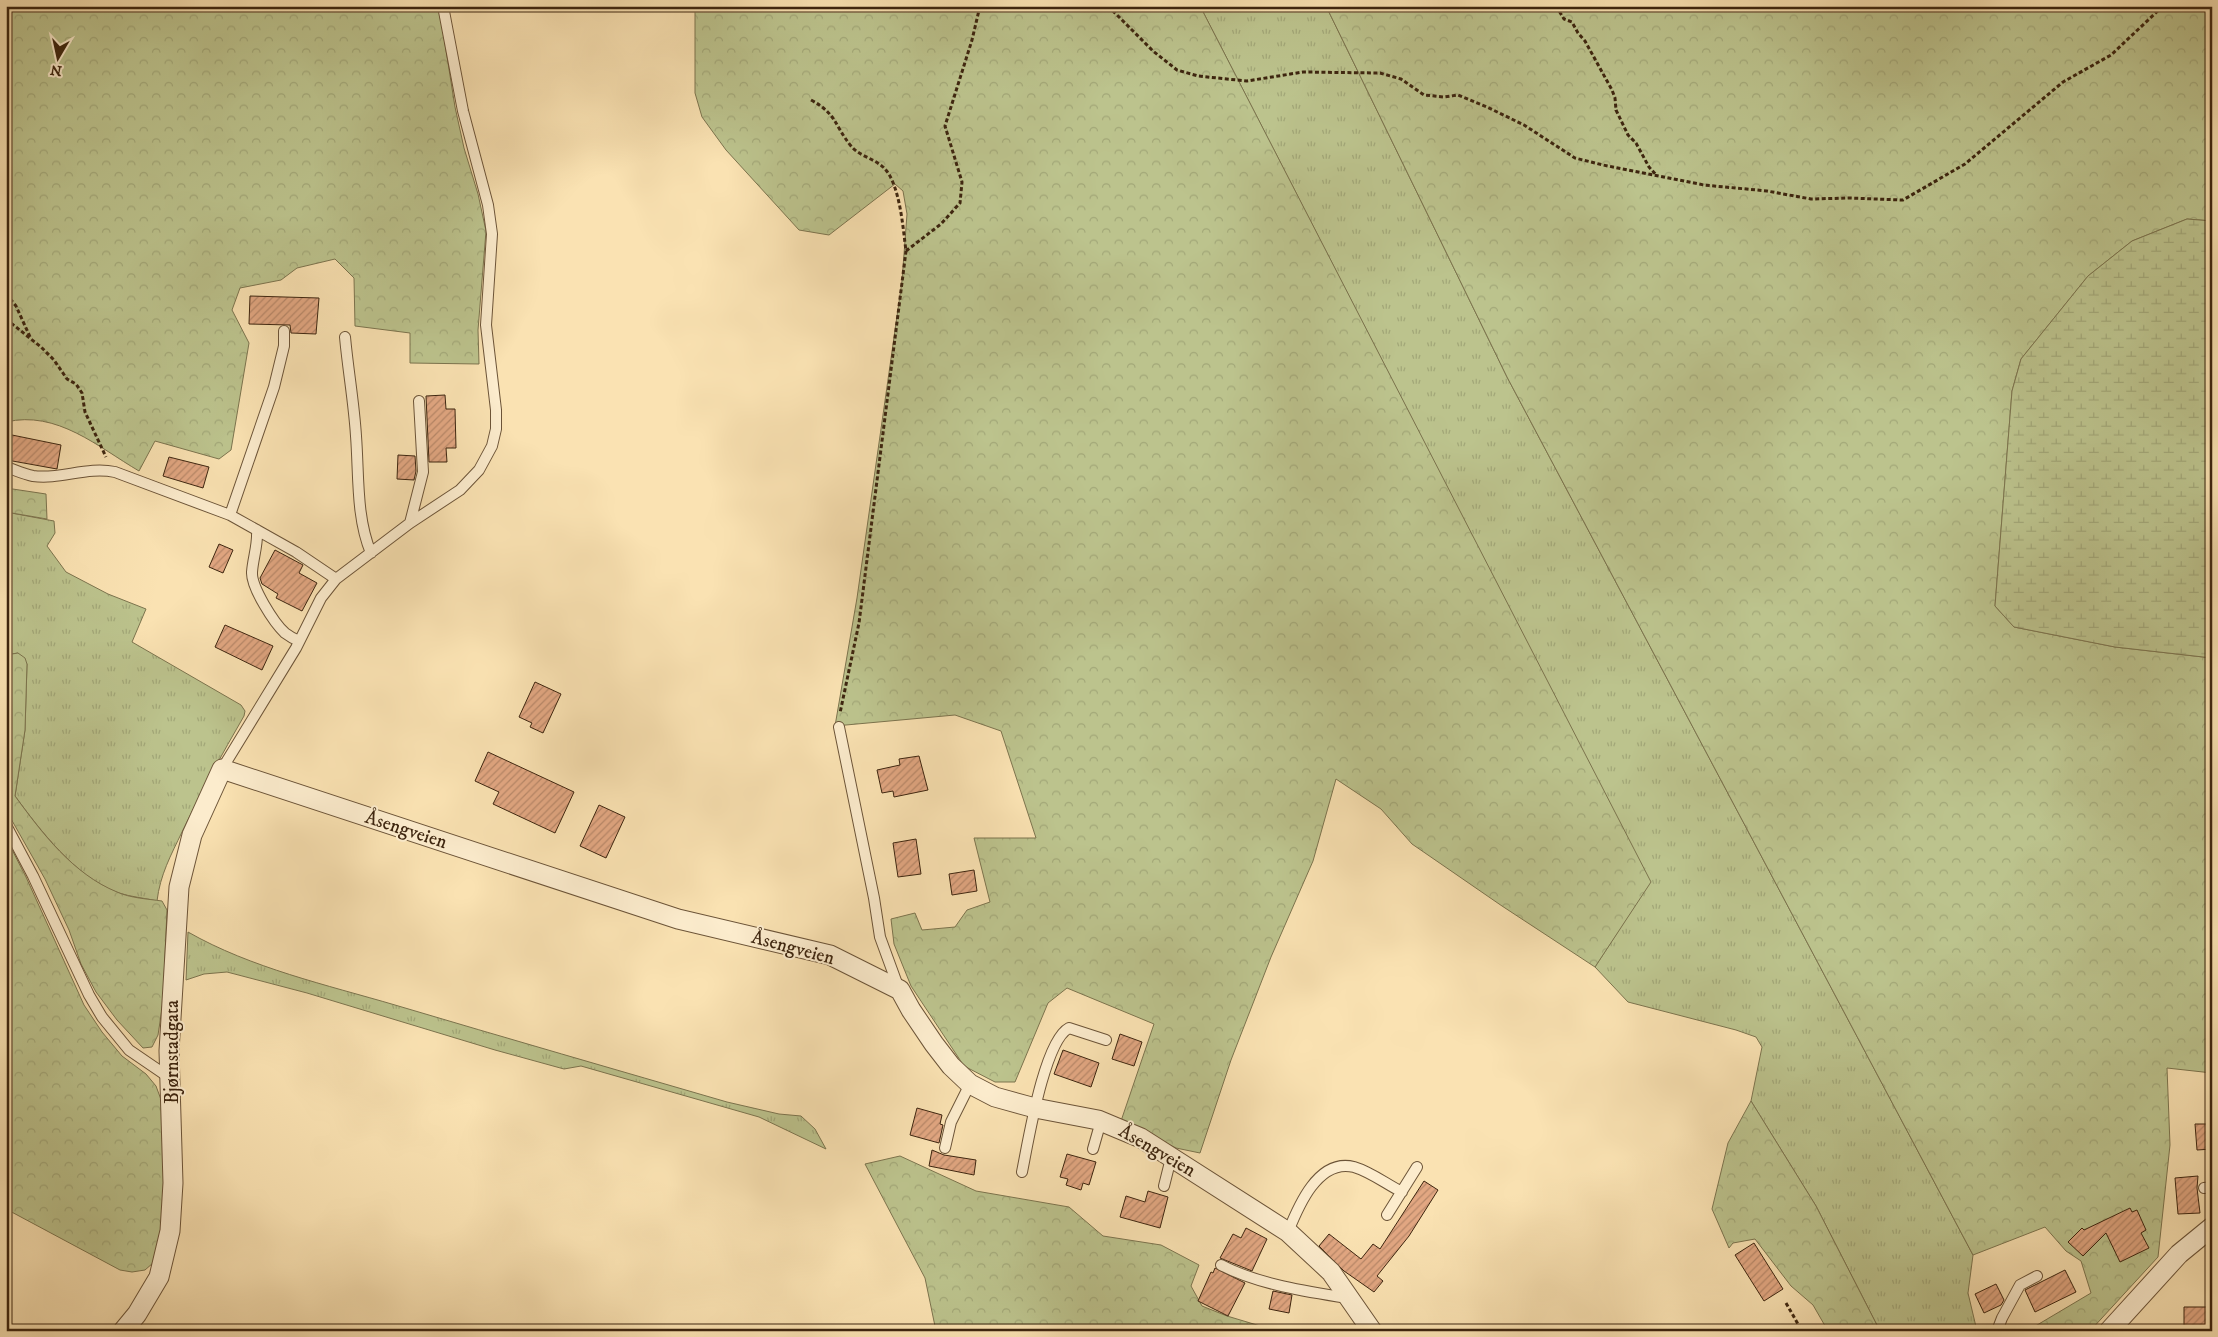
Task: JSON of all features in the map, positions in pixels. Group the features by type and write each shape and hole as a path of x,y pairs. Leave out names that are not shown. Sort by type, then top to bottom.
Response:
{"street":[{"name":"Åsengveien","path":"222,769 678,919 830,955 900,990 934,1044 951,1066 970,1084 995,1097 1035,1108 1101,1121 1140,1138 1288,1232 1331,1272 1372,1331"},
{"name":"Bjørnstadgata","path":"123,1331 137,1314 159,1277 170,1231 173,1183 170,1025 182,870 198,818 222,769"},
{"path":"2108,1331 2179,1254 2212,1227"}],"lane":[{"path":"222,769 299,642 321,598 336,579 410,523 460,490 471,480 489,454 496,429 496,410 486,325 492,245 491,222 463,111 443,6"},
{"path":"230,515 274,387 284,346 284,331"},
{"path":"345,338 356,435 360,507 366,543 371,553"},
{"path":"410,523 423,472 420,401"},
{"path":"6,467 34,476 95,470 115,472 230,515 296,552 336,579"},
{"path":"257,530 258,544 252,575 256,588 274,620 286,633 299,642"},
{"path":"839,727 874,898 880,937 900,990"},
{"path":"6,825 102,1017 130,1050 170,1078"},
{"path":"1022,1172 1035,1108 1049,1060 1060,1034 1069,1028 1106,1040"},
{"path":"945,1148 951,1122 970,1084"},
{"path":"1093,1149 1101,1121"},
{"path":"1164,1186 1171,1158"},
{"path":"1288,1232 1296,1212 1316,1182 1327,1171 1335,1168 1342,1166 1365,1171 1402,1192"},
{"path":"1387,1215 1417,1167"},
{"path":"1221,1265 1233,1272 1264,1282 1348,1298"},
{"path":"1997,1331 2020,1285 2038,1276"}],"path":[{"path":"906,251 941,224 960,203 962,182 945,126 972,40 980,6"},
{"path":"1108,6 1153,50 1177,70 1198,76 1247,81 1303,72 1380,73 1401,79 1424,94 1444,97 1458,95 1487,107 1524,125 1575,158 1704,185 1767,191 1811,200 1849,198 1903,200 1965,164 2063,82 2111,54 2163,6"},
{"path":"1556,6 1564,19 1572,22 1585,41 1615,98 1616,110 1628,136 1636,143 1657,176"},
{"path":"811,100 826,108 851,146 861,155 874,160 885,168 900,200 906,251 859,623 840,712 839,727"},
{"path":"6,294 16,306 31,340"},
{"path":"6,318 54,360 67,380 76,384 82,393 85,412 115,472"},
{"path":"1786,1303 1802,1331"}],"green space":[{"path":"6,6 439,6 455,107 486,231 478,330 479,364 410,363 410,333 355,326 354,278 335,259 297,268 281,280 240,288 232,310 249,343 231,450 219,459 155,441 139,471 92,442 60,426 43,421 6,422"},
{"path":"695,6 1200,6 1651,882 1595,967 1412,844 1381,809 1336,779 1313,861 1271,957 1231,1060 1200,1153 1176,1148 1121,1121 1154,1024 1067,988 1048,1003 1015,1082 995,1082 964,1066 911,986 894,944 891,919 915,913 922,930 955,927 967,910 990,902 974,838 1036,838 1001,731 955,715 835,726 857,598 902,281 907,214 903,191 895,184 829,235 799,230 726,150 702,117 695,93"},
{"path":"1200,6 1326,6 1507,377 1973,1255 1968,1293 1977,1331 1880,1331 1816,1206 1751,1101 1762,1047 1756,1037 1628,1002 1595,967 1650,882"},
{"path":"1326,6 2212,6 2212,221 2187,219 2132,241 2088,276 2021,359 2012,391 1995,606 2014,627 2115,647 2212,658 2212,1073 2167,1068 2170,1145 2158,1257 2090,1331 2027,1331 2091,1293 2081,1261 2066,1251 2045,1227 1973,1255 1507,377"},
{"path":"2187,219 2212,221 2212,658 2115,647 2014,627 1995,606 2012,391 2021,359 2088,276 2132,241"},
{"path":"6,488 46,494 47,519 6,512"},
{"path":"6,512 54,521 55,533 47,546 66,572 108,594 146,609 132,642 241,705 245,711 170,857 163,874 157,901 119,893 89,877 74,865 48,838 15,796 25,730 27,664 18,653 6,655"},
{"path":"18,653 25,658 27,664 25,730 15,796 48,838 86,875 122,894 162,901 167,910 163,1002 158,1035 152,1047 143,1048 117,1020 96,992 81,964 69,930 45,879 6,810 6,655"},
{"path":"6,838 26,877 84,1005 102,1032 122,1056 146,1074 156,1086 163,1105 164,1198 160,1240 153,1263 145,1270 132,1272 120,1270 6,1209"},
{"path":"188,932 237,956 316,983 727,1102 779,1114 801,1116 815,1129 826,1149 759,1117 581,1066 564,1069 307,993 227,972 204,974 186,980"},
{"path":"1751,1101 1816,1206 1880,1331 1828,1331 1813,1305 1791,1286 1755,1239 1733,1243 1729,1248 1712,1209 1728,1143"},
{"path":"900,1156 976,1191 1069,1207 1103,1236 1161,1245 1199,1265 1191,1286 1202,1306 1227,1316 1277,1331 936,1331 925,1278 865,1164"}],"building":[{"path":"250,296 319,298 316,334 291,333 290,325 249,324"},
{"path":"445,395 446,409 455,409 456,448 446,448 447,462 429,462 426,396"},
{"path":"12,435 61,445 57,469 7,460"},
{"path":"398,455 415,456 416,471 414,480 397,479"},
{"path":"169,457 209,467 203,488 163,476"},
{"path":"219,544 233,550 223,573 209,567"},
{"path":"275,550 303,565 299,573 317,583 302,611 276,598 278,594 262,584 260,578"},
{"path":"225,625 273,646 262,670 215,647"},
{"path":"535,682 561,694 543,733 530,727 532,723 519,717"},
{"path":"488,752 574,792 555,833 493,804 499,792 475,781"},
{"path":"919,756 928,790 894,797 893,791 882,793 877,770 900,765 899,759"},
{"path":"599,805 625,817 606,858 580,846"},
{"path":"916,839 921,874 898,877 893,843"},
{"path":"974,870 977,891 952,895 949,874"},
{"path":"1120,1034 1142,1042 1134,1066 1112,1059"},
{"path":"1063,1050 1099,1063 1091,1087 1054,1074"},
{"path":"917,1108 942,1115 940,1124 943,1125 939,1143 910,1135"},
{"path":"2195,1124 2212,1124 2212,1149 2197,1150"},
{"path":"932,1150 944,1155 976,1160 974,1175 929,1166"},
{"path":"1067,1154 1096,1162 1089,1185 1083,1183 1081,1190 1066,1185 1068,1179 1060,1177"},
{"path":"2198,1176 2197,1188 2200,1213 2178,1214 2175,1178"},
{"path":"1424,1181 1438,1190 1409,1236 1377,1276 1383,1281 1374,1292 1344,1271 1319,1246 1329,1234 1361,1259 1373,1244 1380,1249"},
{"path":"1148,1191 1168,1197 1160,1228 1120,1217 1126,1196 1145,1202"},
{"path":"2130,1208 2132,1212 2137,1210 2146,1230 2141,1233 2149,1248 2120,1262 2106,1233 2083,1256 2068,1242 2082,1228 2084,1230"},
{"path":"1246,1228 1267,1239 1252,1271 1220,1258 1233,1234 1241,1238"},
{"path":"1754,1243 1783,1289 1764,1301 1735,1255"},
{"path":"1215,1268 1245,1283 1228,1316 1198,1301 1211,1272 1213,1273"},
{"path":"2065,1270 2076,1292 2035,1312 2025,1290"},
{"path":"1996,1284 2004,1300 2001,1305 1984,1313 1975,1294"},
{"path":"1273,1291 1292,1295 1289,1313 1269,1309"},
{"path":"2184,1307 2211,1307 2212,1331 2184,1331"}]}
